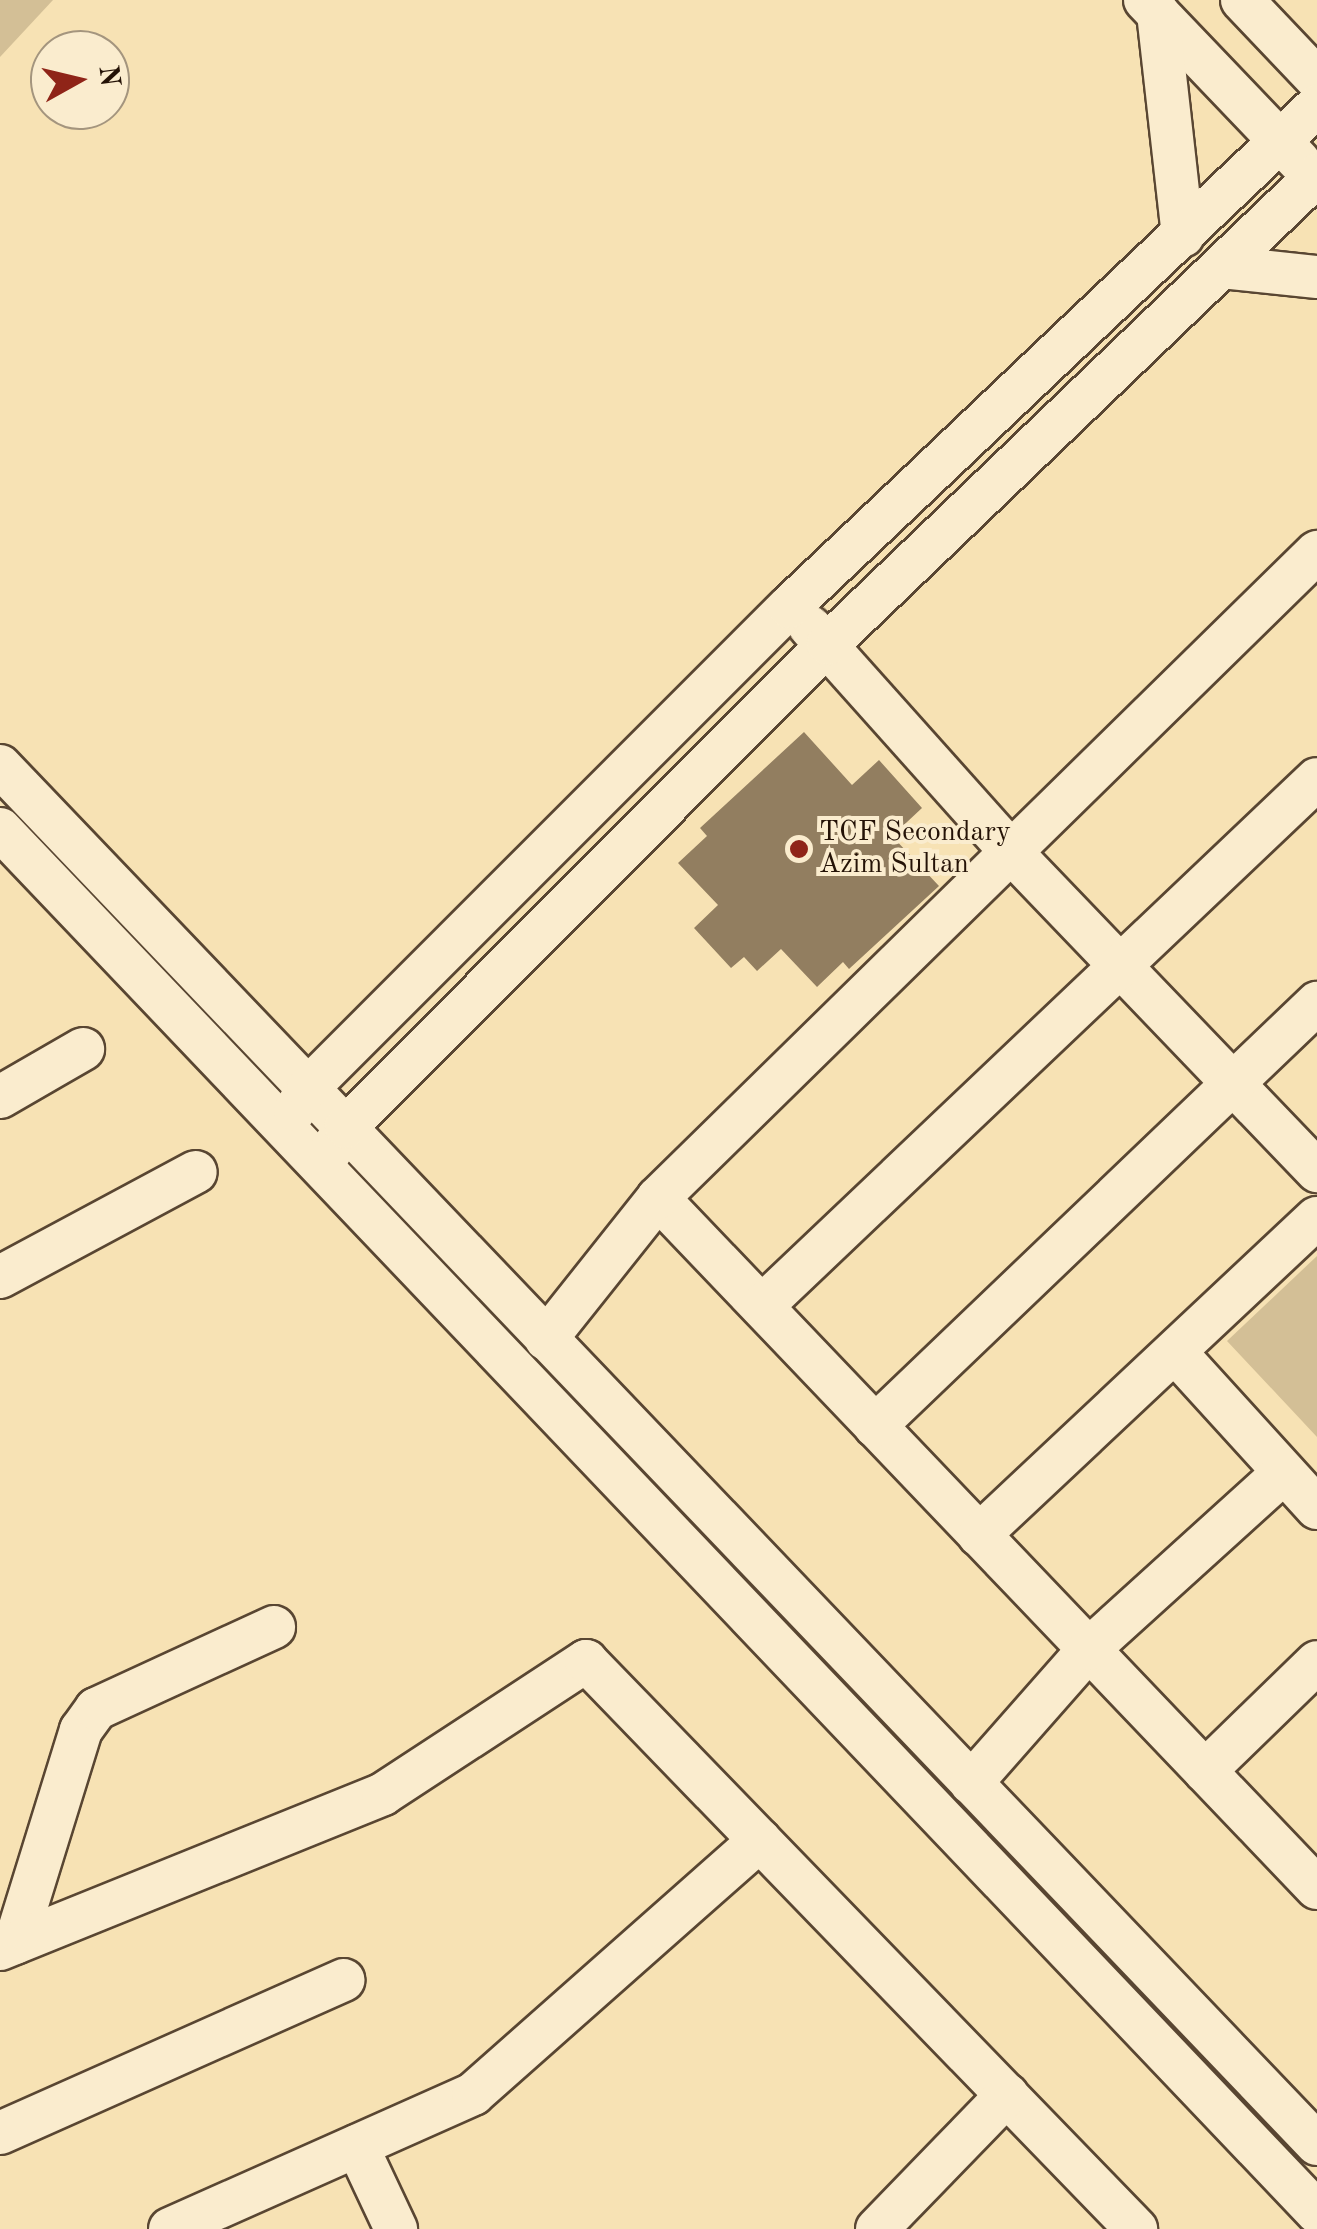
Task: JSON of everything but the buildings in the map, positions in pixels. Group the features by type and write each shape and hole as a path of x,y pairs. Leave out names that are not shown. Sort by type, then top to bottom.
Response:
{"street":[{"path":"1242,0 1317,79"},
{"path":"322,1166 346,1127 828,644 1316,177 1151,6"},
{"path":"1151,6 1182,236"},
{"path":"284,1127 308,1088 790,607 1317,106"},
{"path":"1222,267 1317,277"},
{"path":"546,1339 658,1198 1317,552"},
{"path":"790,607 828,644 1012,852 1317,1172"},
{"path":"0,766 1317,2144"},
{"path":"762,1306 1317,778"},
{"path":"0,829 1317,2212"},
{"path":"876,1426 1236,1086 1317,1003"},
{"path":"0,1097 83,1049"},
{"path":"0,1277 196,1172"},
{"path":"658,1198 1315,1883"},
{"path":"980,1535 1317,1218"},
{"path":"1174,1352 1317,1508"},
{"path":"970,1783 1089,1650 1284,1472"},
{"path":"8,1946 80,1730 96,1710 274,1627"},
{"path":"8,1946 382,1794 586,1661 1132,2228"},
{"path":"1205,1771 1317,1662"},
{"path":"170,2229 472,2094 760,1840"},
{"path":"0,2133 344,1980"},
{"path":"877,2229 1007,2095"},
{"path":"357,2146 396,2229"}],"shaded area":[{"path":"0,0 53,0 0,57"},
{"path":"1317,1256 1317,1437 1227,1341"}],"place":[{"name":"TCF Secondary Azim Sultan","path":"799,849"}]}
